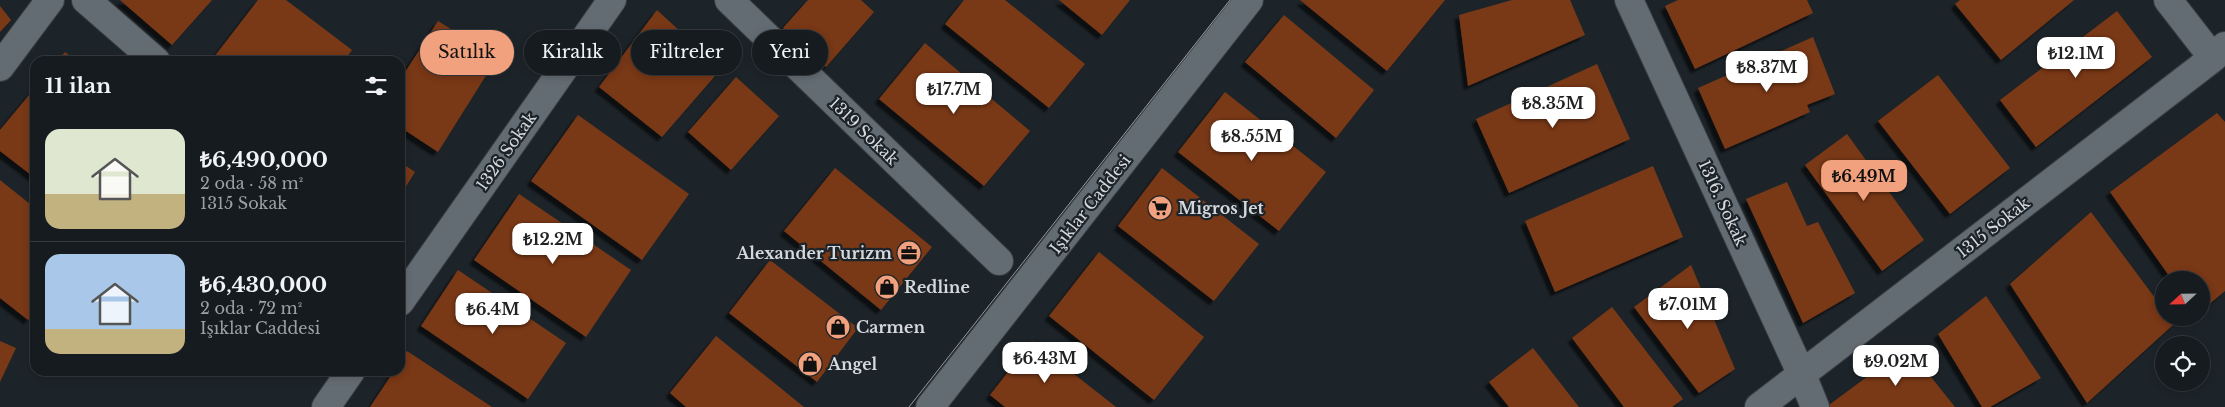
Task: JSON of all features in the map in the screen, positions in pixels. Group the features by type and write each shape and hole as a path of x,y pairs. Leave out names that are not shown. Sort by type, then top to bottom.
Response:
{"street":[{"path":"0,67 50,0"},
{"path":"86,0 150,56"},
{"name":"1326 Sokak","path":"405,287 612,0"},
{"name":"1319 Sokak","path":"729,0 999,261"},
{"name":"Işıklar Caddesi","path":"930,407 1249,0"},
{"name":"1316. Sokak","path":"1629,0 1815,407"},
{"path":"2168,0 2219,52"},
{"name":"1315 Sokak","path":"1759,407 2219,52"},
{"path":"326,407 348,376"}],"building":[{"path":"120,0 212,0 172,45"},
{"path":"258,0 286,0 352,50 348,56 215,56"},
{"path":"808,0 861,0 874,12 828,65 828,30 785,30 783,28"},
{"path":"964,0 1005,0 1085,64 1049,108 945,24"},
{"path":"1059,0 1130,0 1102,35"},
{"path":"1300,0 1445,0 1387,71"},
{"path":"1512,0 1570,0 1585,35 1468,86 1459,15"},
{"path":"1678,0 1807,0 1813,13 1695,69 1665,6"},
{"path":"1960,0 2074,0 2001,60 1955,4"},
{"path":"0,6 11,20 0,32"},
{"path":"657,10 679,30 642,30"},
{"path":"2117,11 2152,57 2036,147 2000,100"},
{"path":"1284,15 1374,90 1336,138 1245,62"},
{"path":"438,21 452,30 432,30"},
{"path":"1813,37 1835,94 1807,105 1810,112 1725,149 1698,88"},
{"path":"925,43 1030,131 984,186 879,99"},
{"path":"631,45 631,75 716,75 662,137 599,87 608,75 621,75 621,58"},
{"path":"420,49 420,75 486,75 438,152 405,130 405,72"},
{"path":"65,52 70,56 61,56"},
{"path":"1597,64 1630,139 1509,193 1476,119"},
{"path":"1938,75 2010,168 1950,214 1878,121"},
{"path":"736,77 779,116 731,170 688,132"},
{"path":"1225,92 1326,172 1279,231 1178,152"},
{"path":"30,94 30,174 0,151 0,130"},
{"path":"2217,113 2225,122 2225,291 2210,304 2210,271 2166,271 2110,192"},
{"path":"578,115 689,194 642,260 531,181"},
{"path":"1847,134 1924,240 1882,271 1805,165"},
{"path":"405,165 415,172 405,188"},
{"path":"1653,166 1683,237 1555,292 1525,221"},
{"path":"835,168 932,247 881,310 784,231"},
{"path":"1162,168 1259,244 1214,301 1118,226"},
{"path":"0,180 30,204 30,318 28,320 0,298"},
{"path":"1787,182 1807,226 1818,222 1855,293 1803,323 1746,199"},
{"path":"519,194 631,270 586,337 474,260"},
{"path":"2091,212 2155,298 2155,326 2172,326 2161,336 2155,336 2155,341 2087,403 2010,284"},
{"path":"1099,252 1204,337 1154,400 1049,316"},
{"path":"770,260 858,328 817,382 729,313"},
{"path":"1691,265 1735,369 1699,393 1634,307"},
{"path":"458,270 566,343 528,399 421,326"},
{"path":"1986,296 2041,378 1990,407 1982,407 1938,334"},
{"path":"1612,307 1683,399 1672,407 1624,407 1572,338"},
{"path":"716,336 804,407 686,407 670,393"},
{"path":"0,341 16,348 0,382"},
{"path":"1032,341 1116,407 1005,407 990,395"},
{"path":"1907,347 1955,407 1830,407 1829,405"},
{"path":"1533,348 1579,407 1509,407 1489,382"},
{"path":"407,351 492,407 370,407 391,376 405,376 405,354"}],"tram line":[{"path":"909,407 1230,0"}],"place":[{"name":"Migros Jet","path":"1160,208"},
{"name":"Alexander Turizm","path":"909,253"},
{"name":"Redline","path":"887,287"},
{"name":"Carmen","path":"838,327"},
{"name":"Angel","path":"810,364"}]}
